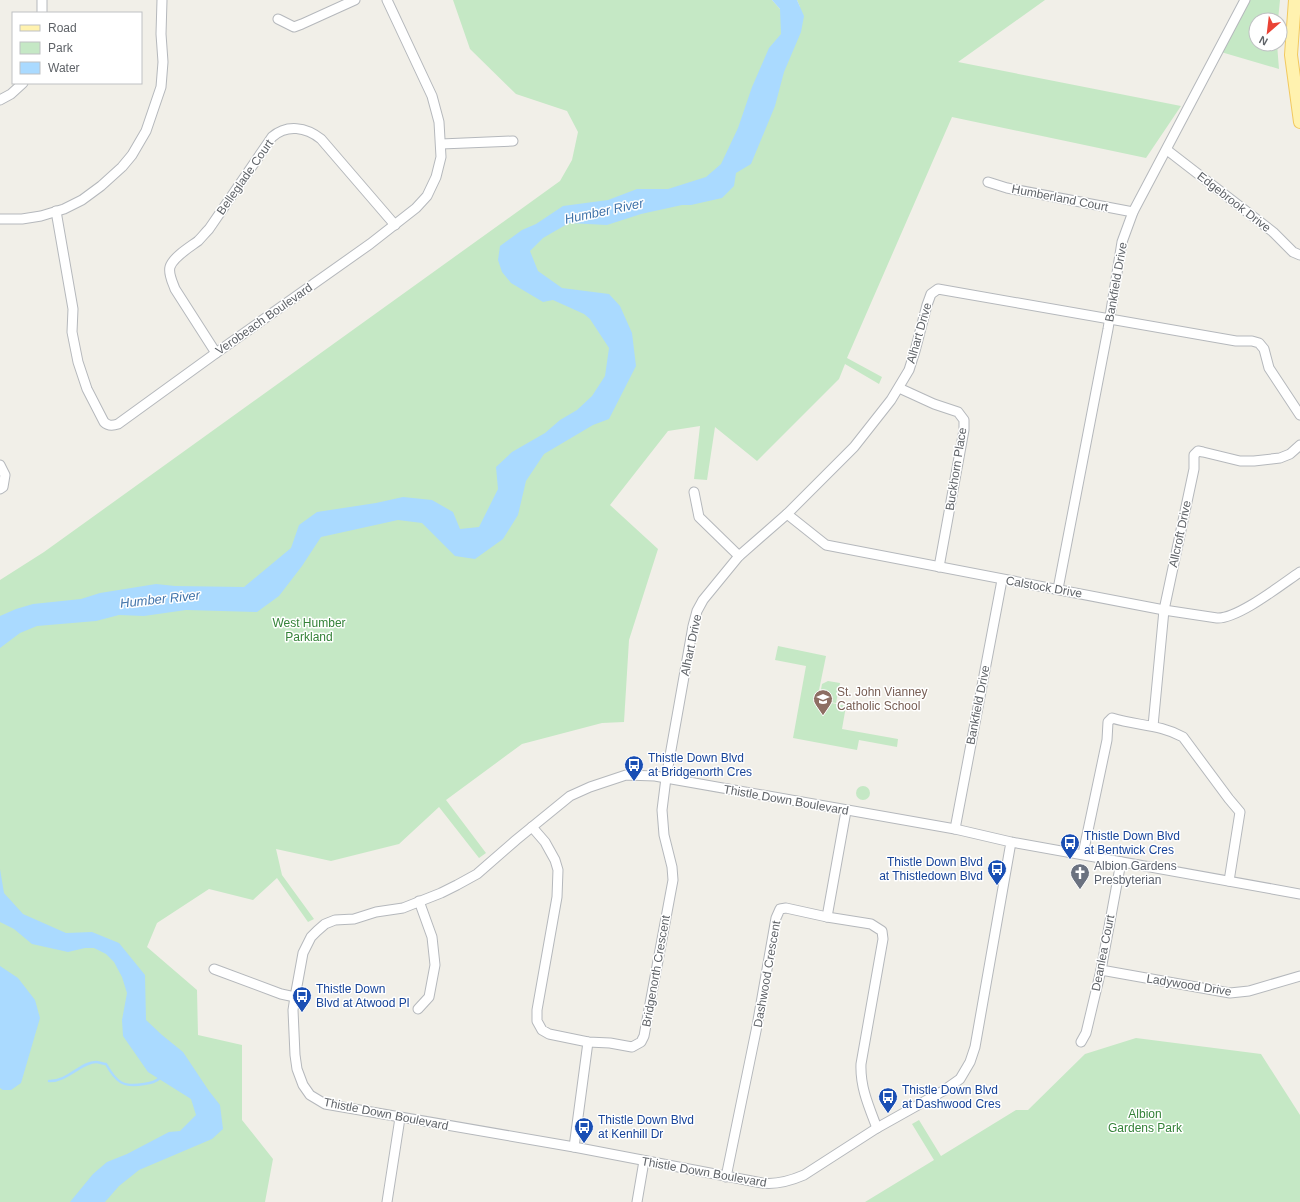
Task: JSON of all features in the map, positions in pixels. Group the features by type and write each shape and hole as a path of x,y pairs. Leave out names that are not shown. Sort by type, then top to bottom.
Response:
{"main road":[{"path":"1295,0 1291,55 1300,122"}],"street":[{"path":"42,0 42,12"},
{"path":"0,219 22,219 56,211 82,200 101,186 122,167 136,149 146,131 161,87 163,62 161,34 162,0"},
{"path":"278,19 294,27 355,0"},
{"name":"Verobeach Boulevard","path":"56,211 73,309 72,332 78,362 91,399 106,424 112,426 118,424 216,352 395,225 416,208 427,196 436,177 441,157 439,122 432,96 387,0"},
{"name":"Bankfield Drive","path":"1058,589 1110,319 1122,242 1133,212 1245,0"},
{"path":"0,100 11,94 22,84"},
{"name":"Belleglade Court","path":"216,352 176,289 171,279 170,267 177,258 209,229 272,137 278,132 290,129 305,130 321,139 395,225"},
{"path":"441,144 513,141"},
{"name":"Edgebrook Drive","path":"1167,150 1274,232 1293,252 1300,255"},
{"name":"Humberland Court","path":"988,182 1007,188 1133,212"},
{"name":"Alhart Drive","path":"666,778 693,626 697,611 703,600 739,556 787,514 854,447 879,415 899,388 912,362 931,294 938,290 1236,341 1252,341 1259,343 1264,349 1269,368 1300,415"},
{"name":"Buckhorn Place","path":"899,388 934,404 958,412 964,420 964,430 939,567"},
{"name":"Allcroft Drive","path":"1153,726 1164,610 1191,486 1195,453 1198,451 1240,461 1254,461 1280,458 1290,454 1300,445"},
{"path":"0,465 5,475 3,487 0,489"},
{"path":"694,492 699,517 739,556"},
{"name":"Calstock Drive","path":"787,514 826,545 1002,580 1058,589 1164,610 1223,619 1239,613 1300,572"},
{"name":"Bankfield Drive","path":"955,830 1002,580"},
{"path":"1083,854 1107,740 1108,722 1112,718 1173,731 1183,737 1240,812 1229,881"},
{"name":"Thistle Down Boulevard","path":"1011,842 975,1047 964,1074 943,1091 794,1179 773,1184 726,1177 574,1147 325,1104 310,1095 303,1085 297,1069 293,1010 295,997 307,944 311,937 325,924 334,920 354,919 376,912 402,908 440,893 477,874 570,796 590,786 626,775 666,778 1300,894"},
{"name":"Bridgenorth Crescent","path":"532,827 545,842 555,860 558,870 557,897 537,1010 537,1021 542,1030 550,1034 588,1042 610,1043 632,1047 641,1042 644,1036 673,880 672,866 662,822 666,778"},
{"path":"827,917 846,811"},
{"name":"Deanlea Court","path":"1081,1042 1086,1033 1101,970 1121,862"},
{"path":"418,1009 429,997 435,965 432,937 419,901"},
{"name":"Dashwood Crescent","path":"726,1177 758,1026 776,918 780,909 786,908 827,917 871,924 882,931 883,939 860,1072 863,1091 878,1128"},
{"path":"214,969 280,994 295,997"},
{"name":"Ladywood Drive","path":"1101,970 1230,994 1249,991 1300,976"},
{"path":"574,1147 588,1042"},
{"path":"387,1202 400,1118"},
{"path":"637,1202 644,1161"}],"green space":[{"name":"West Humber Parkland","path":"453,0 772,0 780,9 800,7 797,0 1045,0 958,62 1181,106 1146,158 952,117 847,358 882,377 879,384 845,364 839,379 757,461 715,427 707,480 694,479 700,426 668,431 610,505 658,549 629,640 624,722 602,723 522,744 446,800 486,853 479,858 439,807 399,844 331,861 276,849 282,875 314,919 308,922 277,878 253,900 209,889 157,923 147,947 197,990 198,1035 242,1045 242,1120 273,1159 265,1202 0,1202 0,580 44,552 560,181 572,160 578,132 567,111 516,94 470,49"},
{"path":"1246,0 1280,0 1279,12 1248,12 1248,52 1278,52 1279,69 1221,52"},
{"path":"778,646 826,656 817,700 846,706 842,729 898,739 897,747 859,740 857,750 793,738 806,666 775,660"},
{"path":"828,681 840,683 836,703 819,700 822,684"},
{"path":"860,786 866,786 870,790 870,796 866,800 860,800 856,796 856,790"},
{"name":"Albion Gardens Park","path":"1136,1038 1261,1054 1300,1115 1300,1202 865,1202 934,1160 912,1124 919,1120 941,1156 1016,1110 1028,1110 1085,1054"}],"water":[{"name":"Humber River","path":"772,0 797,0 804,16 801,32 784,72 775,106 751,164 736,173 734,186 722,198 641,214 607,225 569,223 543,238 530,251 538,271 562,288 609,294 620,306 632,333 636,366 609,419 593,425 544,454 526,481 518,515 503,539 475,559 455,556 422,523 398,520 321,537 302,566 279,596 257,612 186,610 144,616 119,615 96,621 37,626 20,633 0,648 0,616 33,604 81,599 100,593 156,584 175,586 244,587 291,548 299,525 317,512 376,503 403,497 432,500 453,512 460,529 479,527 498,489 496,467 512,452 545,433 560,420 577,410 592,396 605,376 609,348 590,319 584,314 553,300 543,302 511,283 502,272 498,260 500,246 522,230 536,224 563,206 608,200 637,189 668,189 706,177 721,164 738,128 752,87 769,48 781,34 780,9"},
{"path":"0,869 4,893 23,914 66,933 92,932 119,943 145,975 146,1020 183,1052 220,1105 223,1129 212,1139 139,1170 119,1186 105,1202 70,1202 93,1174 107,1162 127,1154 169,1132 180,1131 196,1115 191,1099 148,1072 123,1036 122,1020 127,993 122,977 114,962 106,954 94,948 85,948 68,952 32,944 14,929 0,922"},
{"path":"0,966 18,978 35,1000 40,1018 21,1083 11,1090 3,1090 0,1088"}],"waterway":[{"path":"49,1081 62,1078 85,1065 96,1062 106,1064 113,1075 125,1084 137,1085 149,1083 161,1077"}],"place":[{"name":"St. John Vianney Catholic School","path":"823,716"},
{"name":"Thistle Down Blvd at Bridgenorth Cres","path":"634,782"},
{"name":"Thistle Down Blvd at Bentwick Cres","path":"1070,860"},
{"name":"Thistle Down Blvd at Thistledown Blvd","path":"997,886"},
{"name":"Albion Gardens Presbyterian","path":"1080,890"},
{"name":"Thistle Down Blvd at Atwood Pl","path":"302,1013"},
{"name":"Thistle Down Blvd at Dashwood Cres","path":"888,1114"},
{"name":"Thistle Down Blvd at Kenhill Dr","path":"584,1144"}]}
